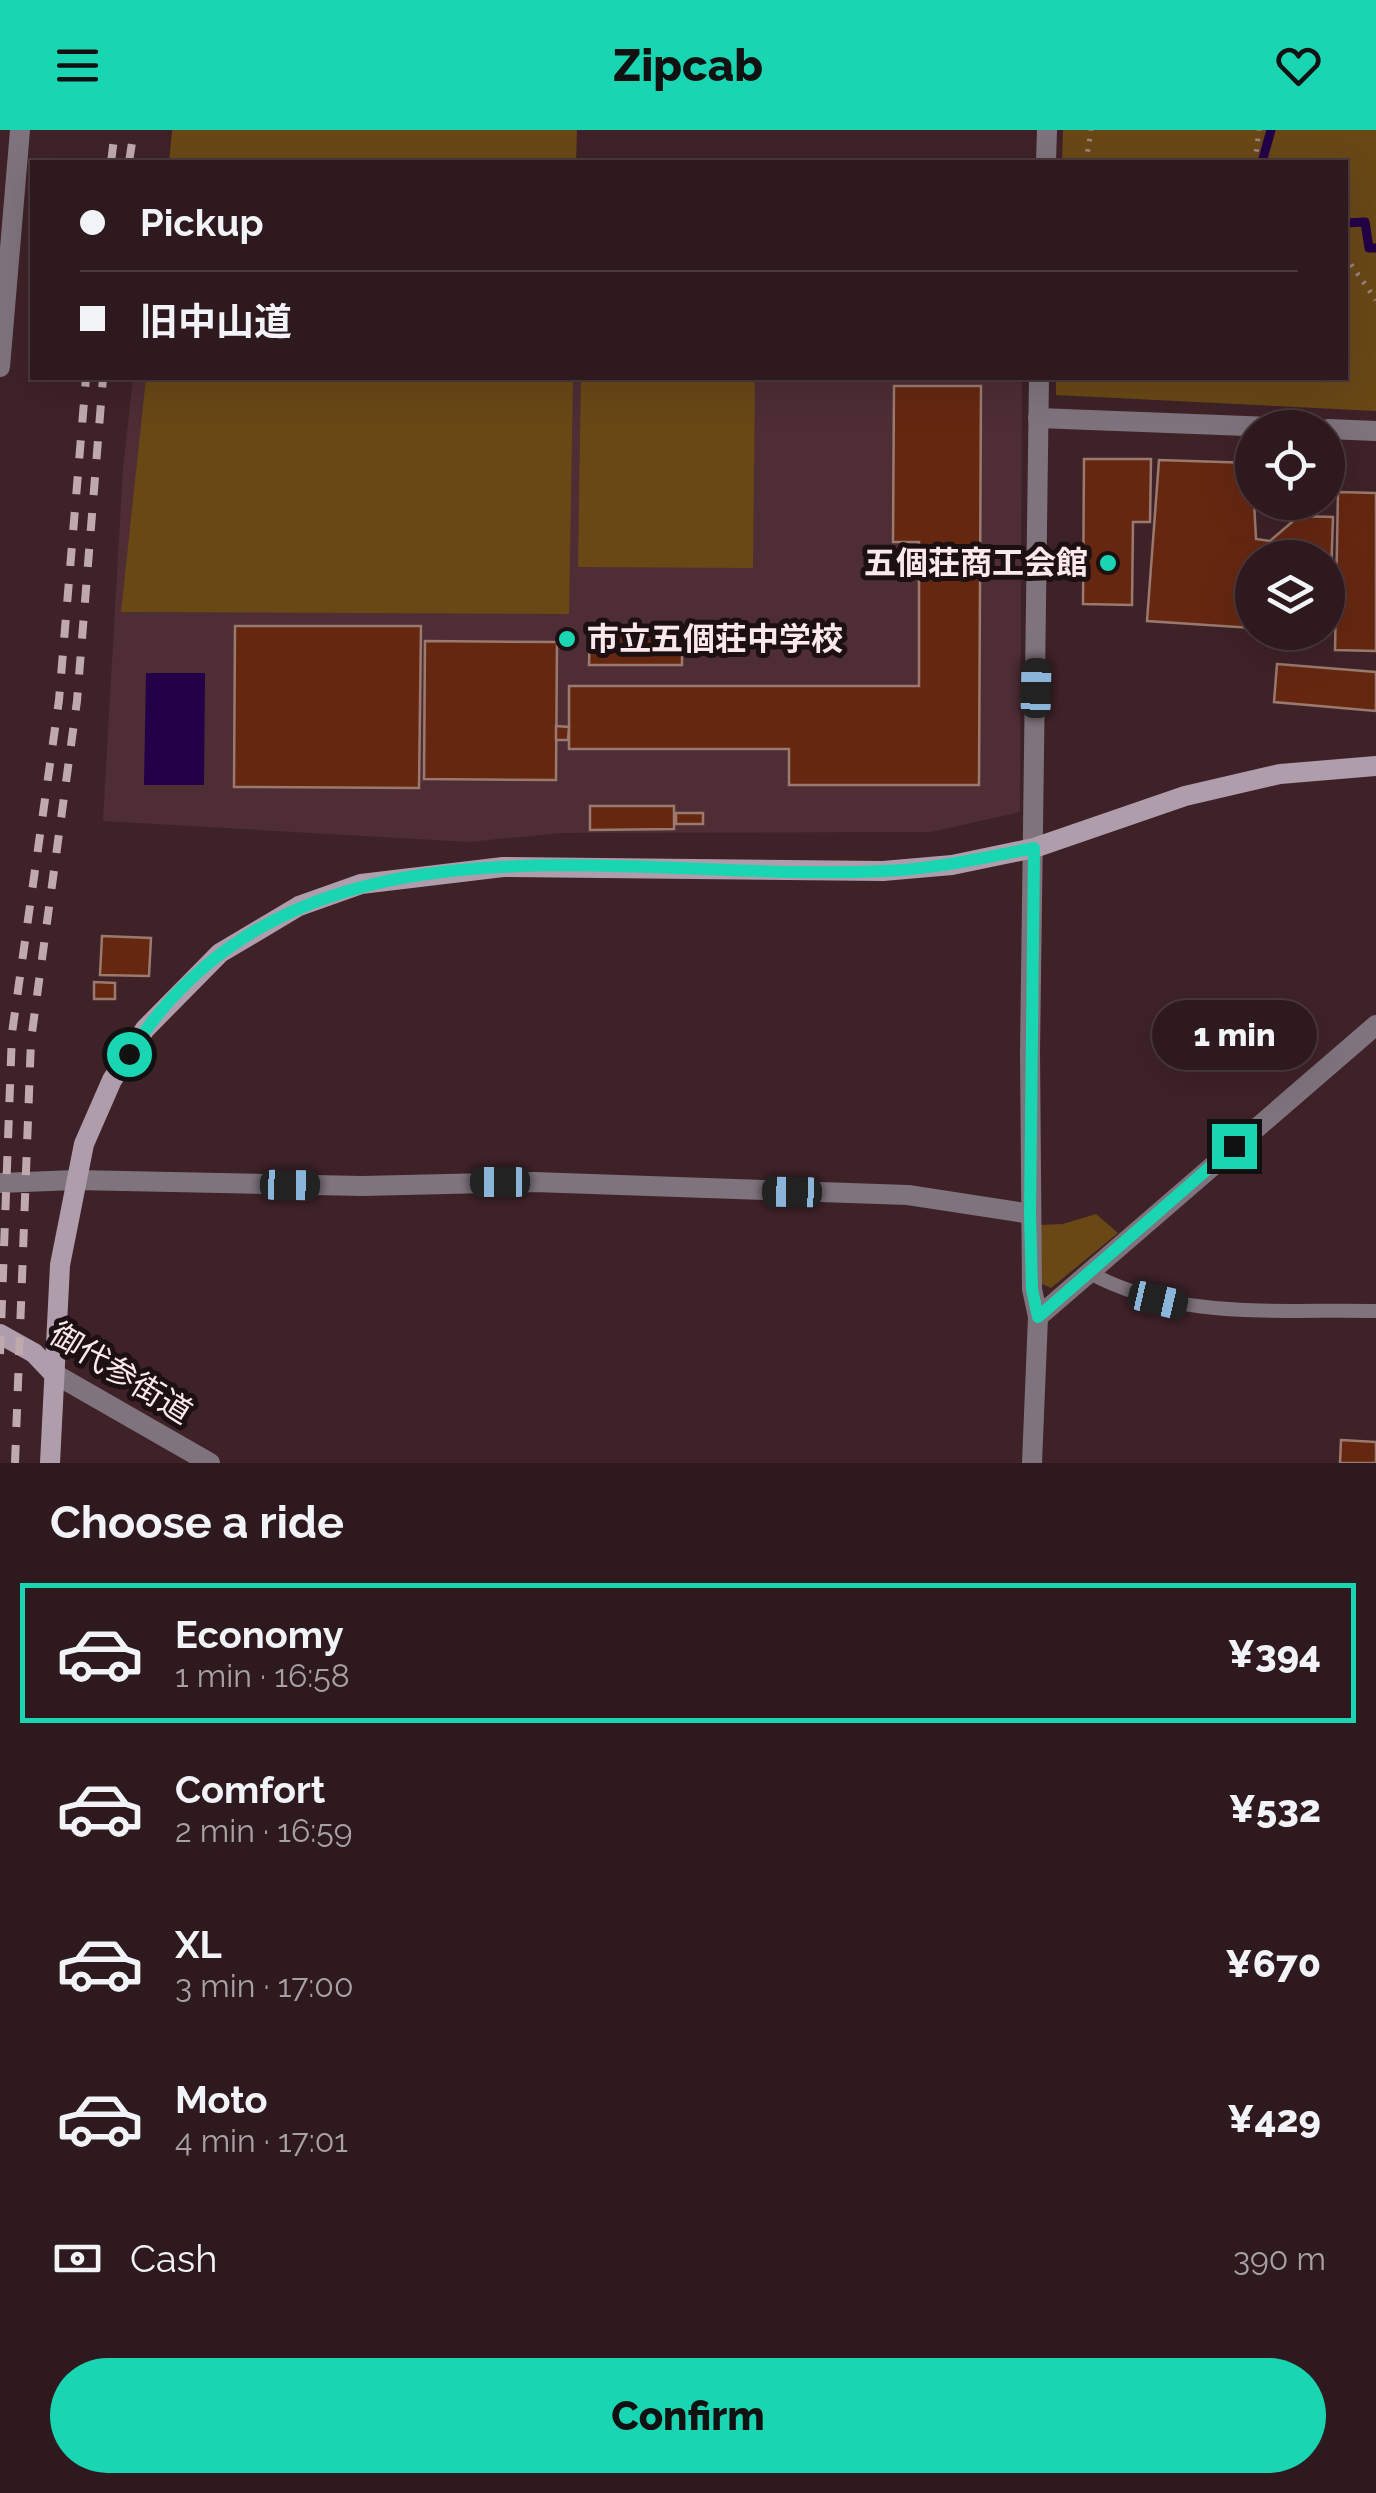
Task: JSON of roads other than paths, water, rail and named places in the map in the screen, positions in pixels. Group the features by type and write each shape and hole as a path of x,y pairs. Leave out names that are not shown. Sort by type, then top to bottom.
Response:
{"street":[{"path":"0,367 20,130"},
{"path":"1046,160 1047,130"},
{"path":"1032,1463 1038,1317 1032,1289 1030,1214 1040,380"},
{"path":"1038,418 1235,426"},
{"path":"1345,429 1376,430"},
{"path":"50,1463 60,1265 75,1180 112,1080 145,1029 220,953 298,906 361,884 502,868 883,872 952,865 1034,848 1185,796 1280,774 1376,766"},
{"path":"1038,1317 1376,1025"},
{"path":"0,1183 75,1180 362,1186 534,1182 908,1195 1030,1214"},
{"name":"御代参街道","path":"0,1334 34,1353 54,1374 102,1397 210,1463"}],"lane":[{"path":"1088,1272 1125,1292 1190,1308 1376,1311"}],"waterway":[{"path":"1263,160 1271,130"},
{"path":"1348,223 1365,222 1369,248 1376,248"}],"railway":[{"path":"111,160 115,130"},
{"path":"129,160 134,130"},
{"path":"0,1354 12,1033 59,700 86,380"},
{"path":"15,1463 31,1040 77,701 103,380"}],"place":[{"name":"五個荘商工会館","path":"1108,563"},
{"name":"市立五個荘中学校","path":"567,639"}]}
